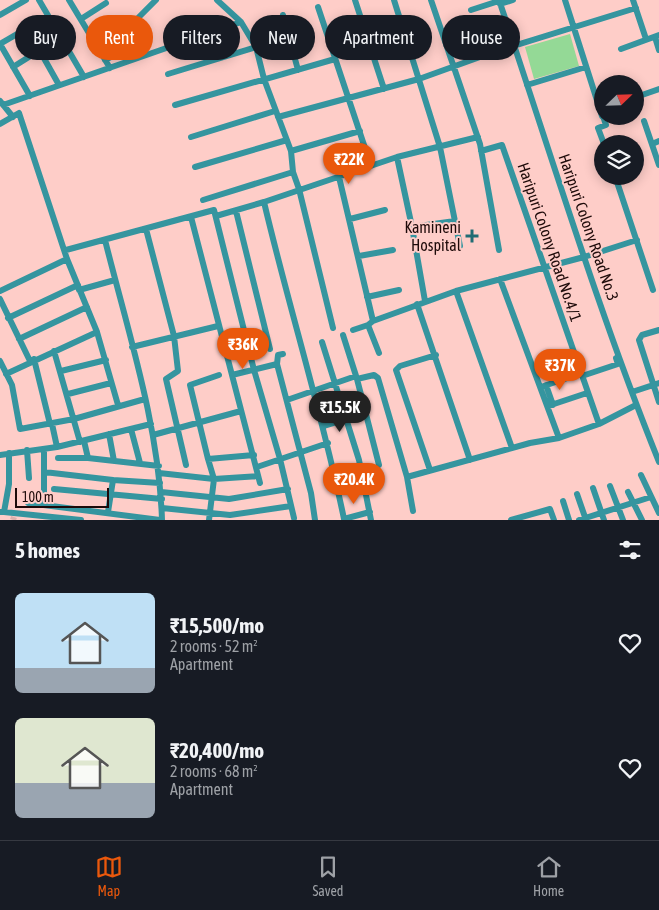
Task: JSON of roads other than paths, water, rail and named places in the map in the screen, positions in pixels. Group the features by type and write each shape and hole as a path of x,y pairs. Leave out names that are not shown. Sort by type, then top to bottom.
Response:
{"street":[{"path":"0,15 26,0"},
{"path":"39,0 47,15"},
{"path":"69,0 86,28"},
{"path":"141,15 156,0"},
{"path":"218,0 241,22 250,37"},
{"path":"355,0 384,89"},
{"path":"394,0 440,147 460,246"},
{"path":"431,0 478,137 499,250"},
{"path":"471,10 513,0"},
{"path":"565,0 594,90"},
{"path":"633,0 646,39"},
{"name":"Haripuri Colony Road No.3","path":"500,2 504,15"},
{"path":"81,19 106,3"},
{"path":"318,8 325,29"},
{"path":"520,45 636,8"},
{"path":"13,117 1,103 30,96 241,22"},
{"path":"15,35 0,44 30,96"},
{"path":"621,49 657,36 659,50"},
{"path":"168,74 250,49"},
{"path":"13,66 23,60"},
{"path":"45,60 59,85"},
{"path":"74,60 84,77"},
{"path":"105,60 110,68"},
{"path":"259,60 276,114 291,150 293,172 299,189 333,328"},
{"path":"295,60 298,70"},
{"path":"176,105 335,60 371,166"},
{"path":"191,137 276,114 384,89 419,79 472,60"},
{"name":"Haripuri Colony Road No.3","path":"519,60 619,363 659,462"},
{"path":"527,85 586,67"},
{"path":"644,94 659,89"},
{"path":"0,124 19,113 66,250 67,259 97,332 118,405"},
{"path":"644,121 659,165"},
{"path":"601,135 598,128 606,125"},
{"path":"291,150 360,131"},
{"path":"216,216 264,202 397,157 478,137"},
{"path":"196,167 287,140"},
{"path":"652,144 659,141"},
{"name":"Haripuri Colony Road No.4/1","path":"481,151 502,145 598,424"},
{"path":"397,157 425,301"},
{"path":"203,200 293,172"},
{"path":"339,177 359,256 370,323 379,353"},
{"path":"618,185 654,290"},
{"path":"264,202 286,297 324,426 344,518 370,512"},
{"path":"66,250 214,210 254,370 280,459 294,518"},
{"path":"350,219 385,210"},
{"path":"236,211 270,349"},
{"path":"58,458 88,458 140,463 159,470 214,479 259,480 191,217"},
{"path":"412,227 454,221"},
{"path":"146,229 174,336 178,371 166,379 179,428 186,465"},
{"path":"28,503 161,520 159,470 151,424 105,240"},
{"path":"353,330 417,304 456,291 584,257 637,240"},
{"path":"359,256 394,250"},
{"path":"0,291 67,259"},
{"path":"500,279 543,386 560,438"},
{"path":"8,318 78,287 115,280"},
{"path":"367,297 399,290"},
{"path":"456,291 512,448"},
{"path":"0,299 19,339 32,360 57,448"},
{"path":"417,304 436,355 470,460"},
{"path":"19,339 87,307"},
{"path":"132,347 218,326"},
{"path":"659,330 642,335 639,340 656,384 659,402"},
{"path":"6,374 32,360 97,332"},
{"path":"342,335 356,378 379,465"},
{"path":"322,342 359,460 371,520"},
{"path":"582,376 619,363 611,346"},
{"path":"54,350 74,419 88,458"},
{"path":"283,354 278,355 277,364 301,451 315,520"},
{"path":"430,470 396,370 400,366 436,355"},
{"path":"61,371 106,360"},
{"path":"0,361 12,385 20,429 74,419 112,409 118,405 145,399"},
{"path":"232,376 277,364"},
{"path":"209,520 214,479 190,384 219,375"},
{"path":"287,400 356,378 374,375 378,378 407,477 413,511"},
{"path":"543,386 573,376"},
{"path":"68,394 111,383"},
{"path":"632,392 656,384"},
{"path":"550,406 588,392"},
{"path":"407,477 512,448 560,438 598,424 636,405"},
{"path":"153,434 241,411"},
{"path":"324,426 346,419"},
{"path":"0,455 27,450 57,448 151,424"},
{"path":"131,430 140,463"},
{"path":"108,434 114,461"},
{"path":"257,467 301,451 328,444"},
{"path":"27,450 30,478"},
{"path":"44,450 44,505"},
{"path":"9,453 9,484 2,512 81,520"},
{"path":"208,459 254,455"},
{"path":"44,472 112,480 160,483"},
{"path":"641,475 659,513"},
{"path":"108,512 112,480"},
{"path":"610,486 617,509 623,520"},
{"path":"593,488 603,517"},
{"path":"54,489 110,494 229,499 288,489"},
{"path":"628,492 642,520"},
{"path":"577,494 583,519 603,517 617,509 651,497"},
{"path":"563,501 569,520"},
{"path":"162,508 230,515 291,506"},
{"path":"511,520 535,517 550,509 554,520"},
{"path":"264,511 264,520"},
{"path":"14,517 26,517 28,520"}],"place":[{"name":"Kamineni Hospital","path":"472,236"}]}
